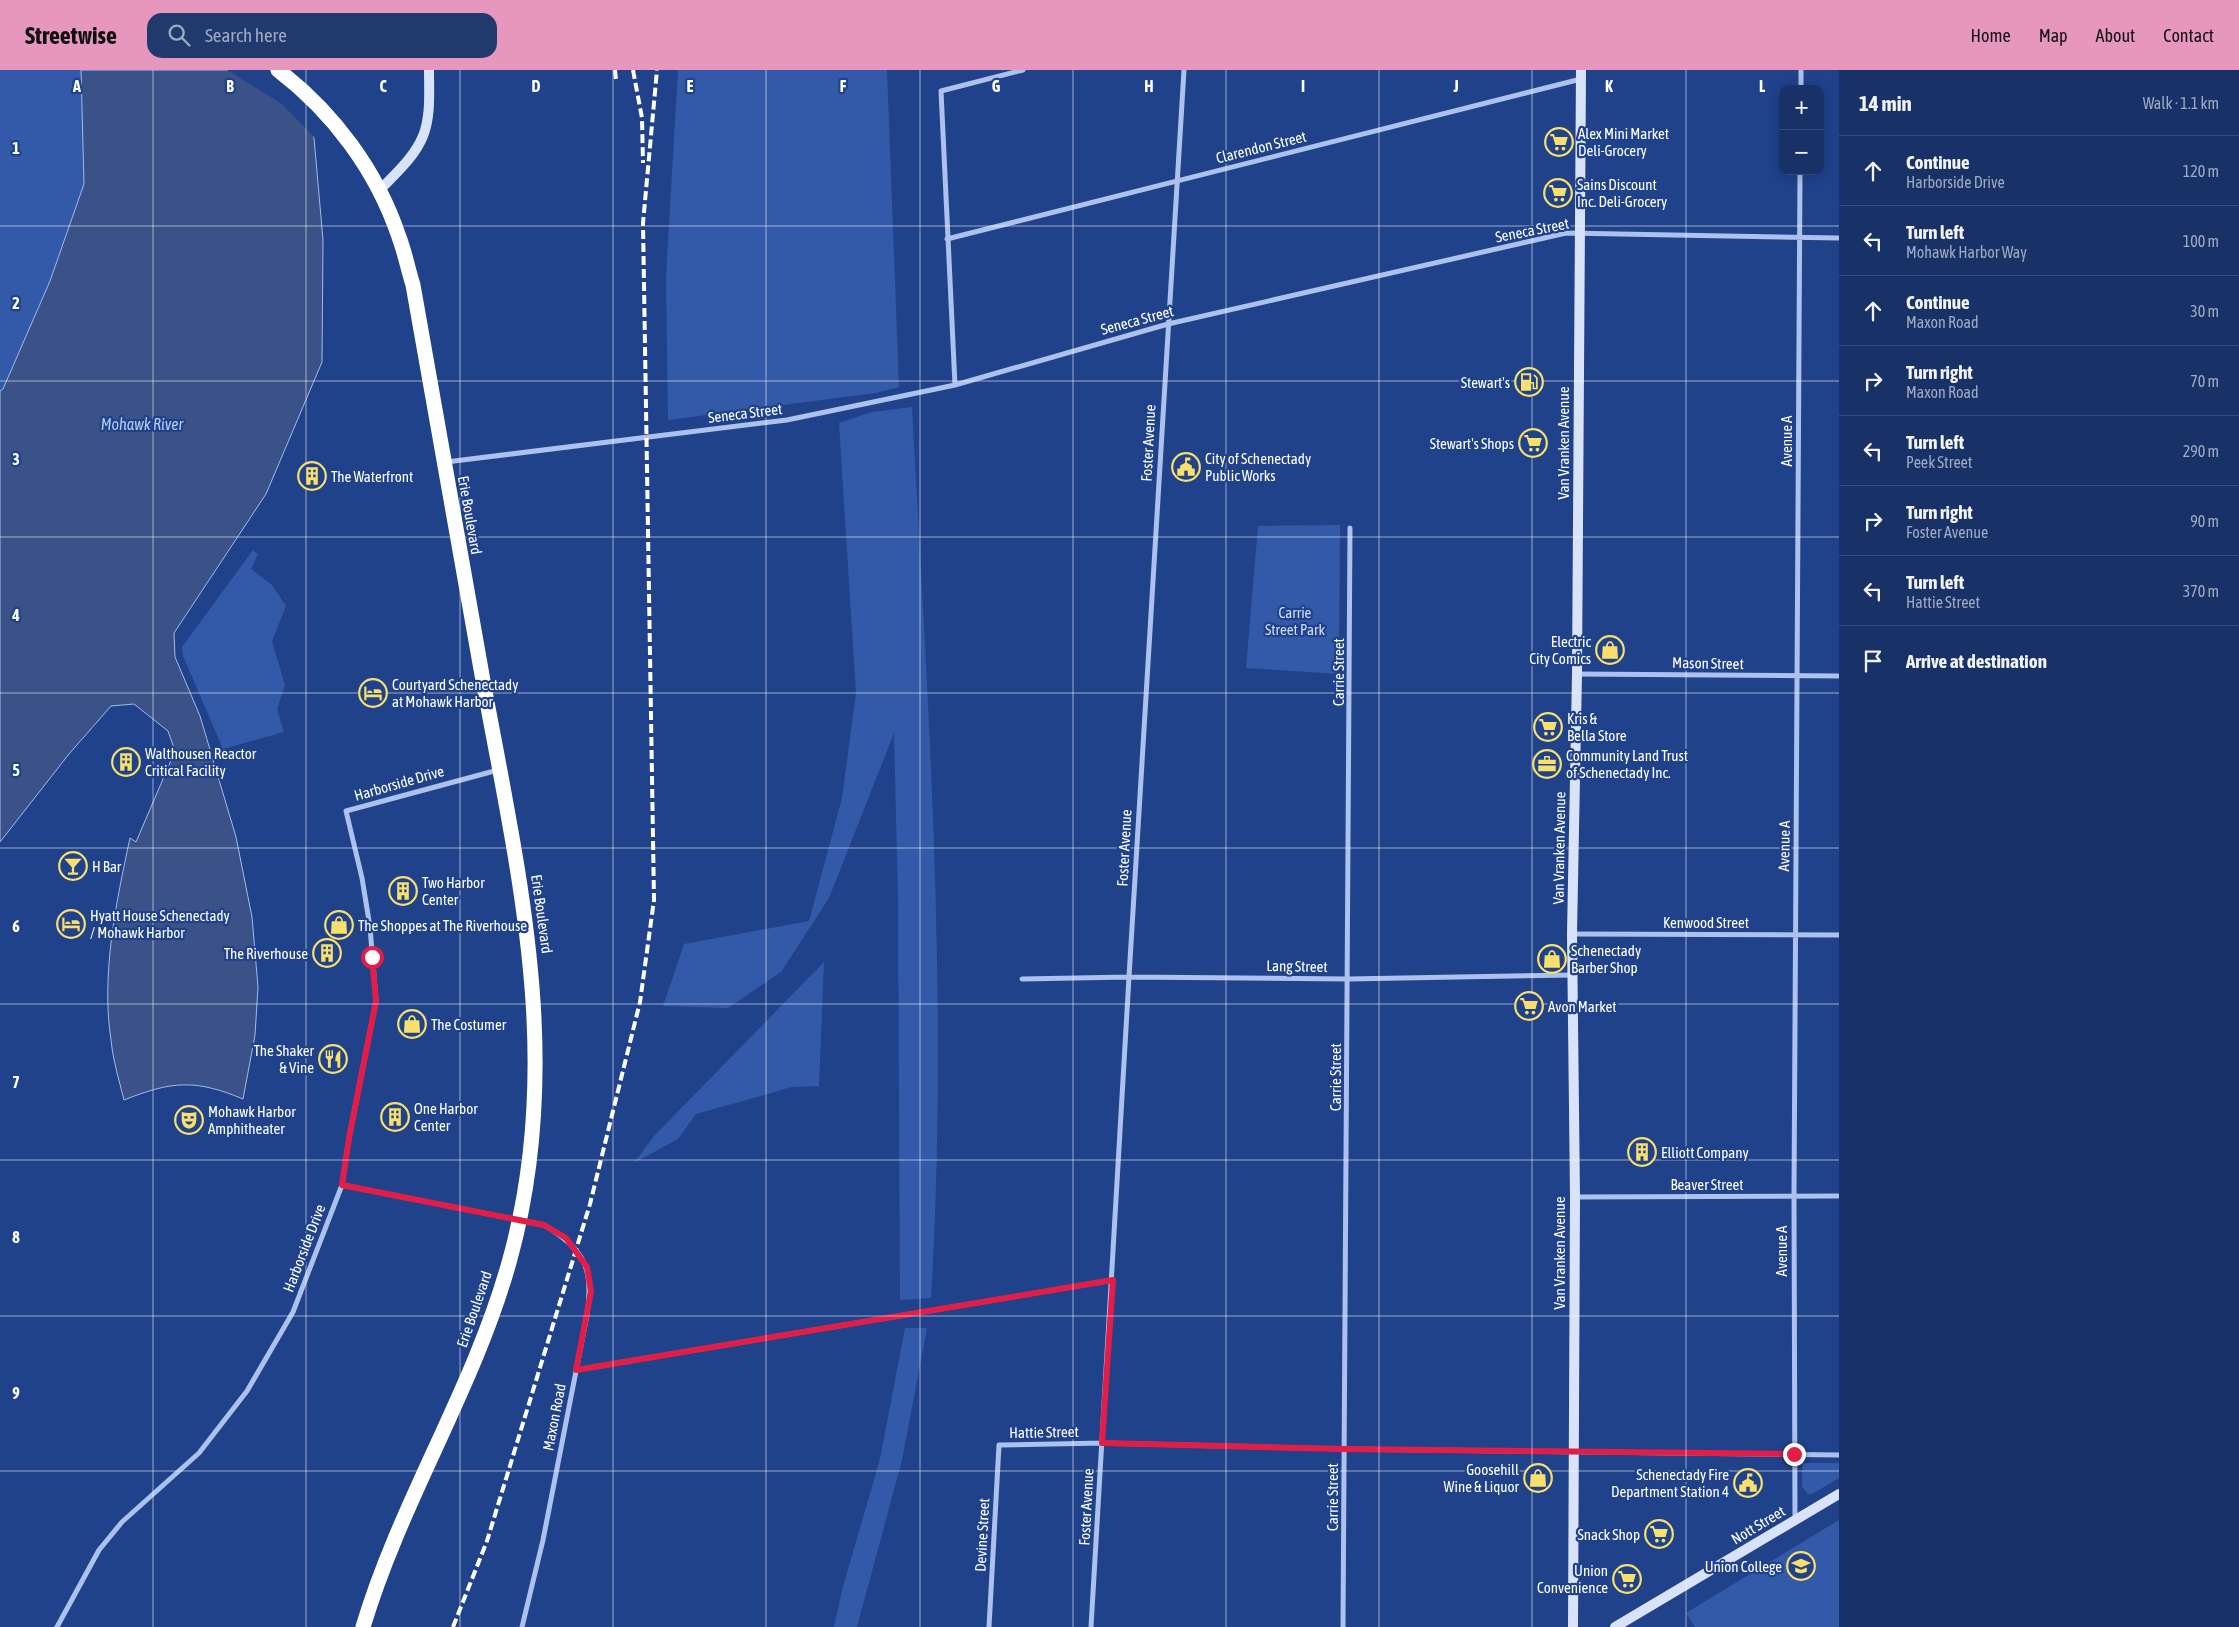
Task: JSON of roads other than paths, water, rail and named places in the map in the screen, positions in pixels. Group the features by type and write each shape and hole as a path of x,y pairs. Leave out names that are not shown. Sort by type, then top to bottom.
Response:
{"highway":[{"name":"Erie Boulevard","path":"278,70 300,87 330,118 371,175 399,236 413,285 443,462 524,905 536,1025 534,1122 528,1168 510,1261 475,1358 387,1559 363,1627"}],"street":[{"path":"379,191 407,162 423,136 429,110 429,70"},
{"path":"956,385 947,239 941,90 1023,70"},
{"name":"Foster Avenue","path":"1091,1627 1113,1280 1128,977 1184,70"},
{"path":"1801,70 1801,85"},
{"name":"Clarendon Street","path":"947,239 1178,181 1581,74"},
{"name":"Van Vranken Avenue","path":"1573,1627 1575,1197 1572,934 1577,674 1581,74"},
{"name":"Avenue A","path":"1795,1520 1794,1196 1800,175"},
{"name":"Seneca Street","path":"443,462 787,420 956,385 1168,324 1566,233 1839,238"},
{"name":"Carrie Street","path":"1343,1627 1350,528"},
{"name":"Mason Street","path":"1577,674 1839,676"},
{"name":"Harborside Drive","path":"57,1627 105,1543 122,1522 199,1452 247,1390 292,1312 342,1185 349,1138 376,1001 370,927 362,878 346,811 499,769"},
{"name":"Kenwood Street","path":"1572,934 1839,934"},
{"name":"Lang Street","path":"1022,979 1128,977 1348,979 1572,975"},
{"name":"Maxon Road","path":"342,1185 544,1225 566,1238 587,1267 591,1291 542,1540 522,1627"},
{"name":"Beaver Street","path":"1575,1197 1839,1196"},
{"path":"576,1370 1113,1280"},
{"name":"Hattie Street","path":"999,1445 1102,1443 1345,1449 1839,1455"},
{"name":"Devine Street","path":"989,1627 999,1445"},
{"name":"Nott Street","path":"1615,1627 1839,1494"}],"water":[{"name":"Mohawk River","path":"81,70 308,70 323,240 322,362 266,494 174,633 175,657 200,716 236,837 252,917 258,987 255,1035 243,1099 211,1088 183,1085 156,1089 124,1100 112,1048 108,1015 108,990 111,939 115,913 130,838 136,842 175,751 168,731 134,704 111,706 69,754 0,842 0,391 3,389 50,281 84,184"}],"railway":[{"path":"615,70 616,80"},
{"path":"633,70 642,118 643,163"},
{"path":"453,1627 487,1541 590,1204 640,1002 654,900 643,223 657,70"}],"place":[{"name":"Alex Mini Market Deli-Grocery","path":"1559,142"},
{"name":"Sains Discount Inc. Deli-Grocery","path":"1558,193"},
{"name":"Stewart's","path":"1529,382"},
{"name":"Stewart's Shops","path":"1533,443"},
{"name":"City of Schenectady Public Works","path":"1186,467"},
{"name":"The Waterfront","path":"312,476"},
{"name":"Electric City Comics","path":"1610,650"},
{"name":"Courtyard Schenectady at Mohawk Harbor","path":"373,693"},
{"name":"Kris & Bella Store","path":"1548,727"},
{"name":"Walthousen Reactor Critical Facility","path":"126,762"},
{"name":"Community Land Trust of Schenectady Inc.","path":"1547,764"},
{"name":"H Bar","path":"73,866"},
{"name":"Two Harbor Center","path":"403,891"},
{"name":"Hyatt House Schenectady / Mohawk Harbor","path":"71,924"},
{"name":"The Shoppes at The Riverhouse","path":"339,925"},
{"name":"The Riverhouse","path":"327,953"},
{"name":"Schenectady Barber Shop","path":"1552,959"},
{"name":"Avon Market","path":"1529,1006"},
{"name":"The Costumer","path":"412,1024"},
{"name":"The Shaker & Vine","path":"333,1059"},
{"name":"One Harbor Center","path":"395,1117"},
{"name":"Mohawk Harbor Amphitheater","path":"189,1120"},
{"name":"Elliott Company","path":"1642,1152"},
{"name":"Goosehill Wine & Liquor","path":"1538,1478"},
{"name":"Schenectady Fire Department Station 4","path":"1748,1483"},
{"name":"Snack Shop","path":"1659,1534"},
{"name":"Union College","path":"1801,1566"},
{"name":"Union Convenience","path":"1627,1579"}],"park label":[{"name":"Carrie Street Park","path":"1295,620"}]}
